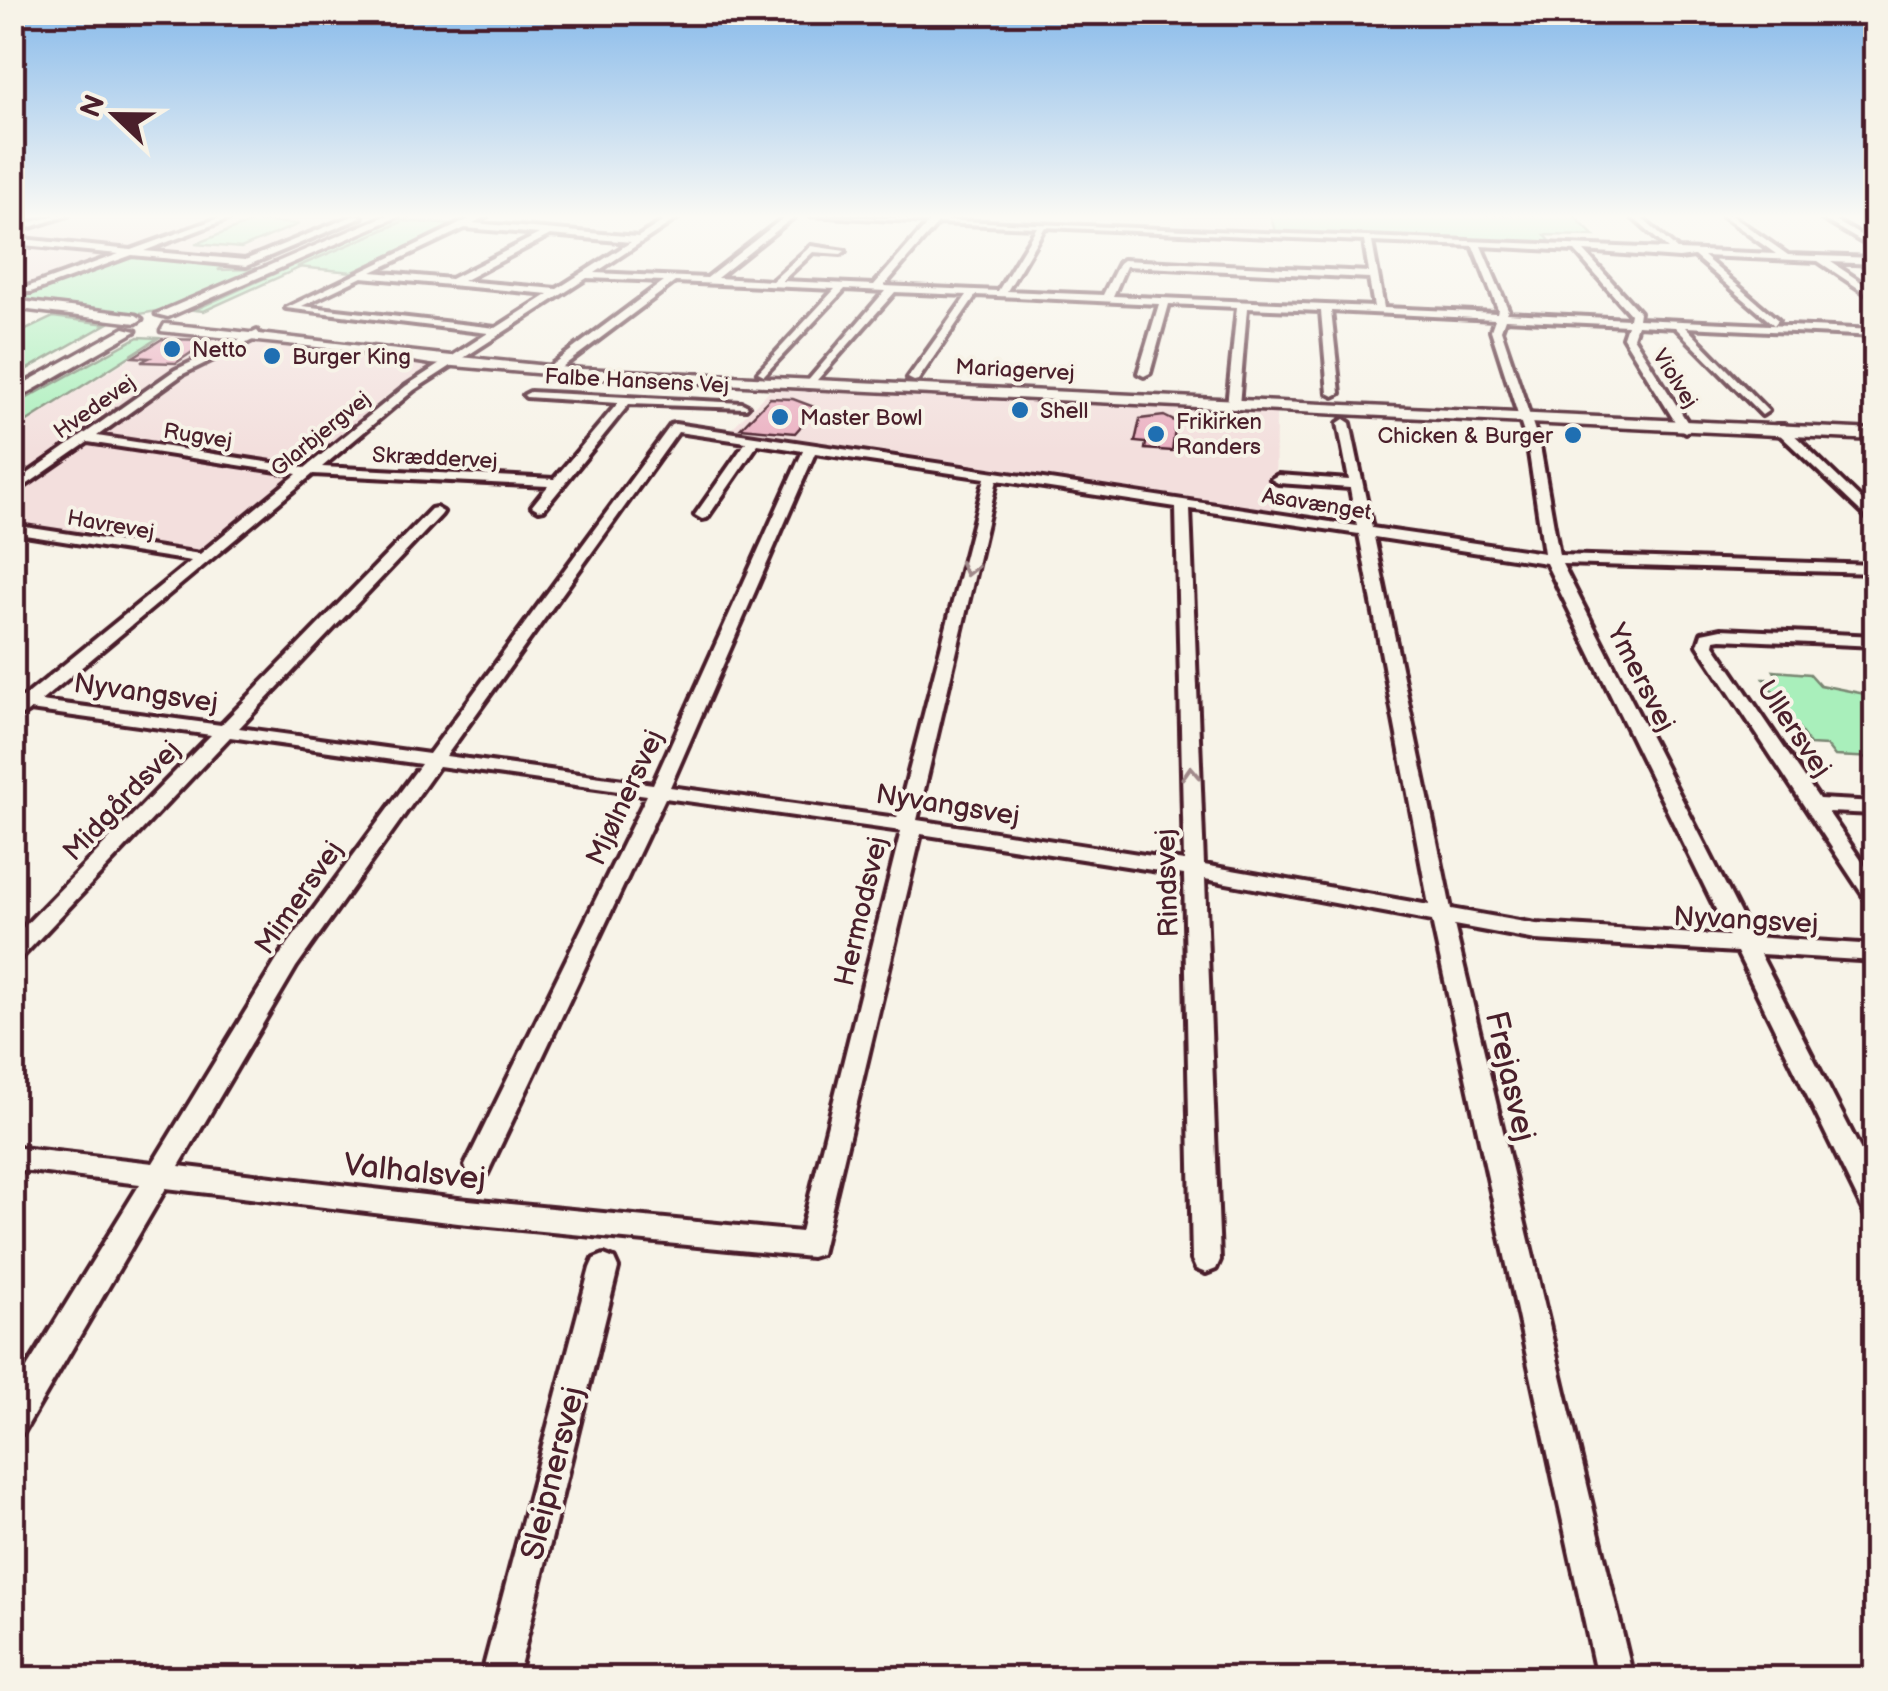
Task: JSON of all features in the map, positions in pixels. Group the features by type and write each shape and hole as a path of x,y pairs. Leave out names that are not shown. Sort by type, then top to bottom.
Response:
{"main road":[{"path":"12,397 133,326 170,320 212,294"}],"street":[{"path":"318,294 291,308 498,332"},
{"name":"Glarbjergvej","path":"17,707 308,471 454,360 556,294"},
{"path":"553,369 653,294"},
{"path":"764,372 836,294"},
{"path":"811,383 888,294"},
{"path":"914,378 973,294 1632,325 1876,332"},
{"path":"1106,300 1108,294"},
{"path":"1377,294 1380,313"},
{"name":"Ymersvej","path":"1497,294 1503,309 1496,330 1543,487 1552,559 1876,1208"},
{"name":"Violvej","path":"1617,294 1635,314 1628,338 1683,426"},
{"path":"1742,294 1774,322"},
{"path":"1144,373 1164,303"},
{"path":"12,306 133,326"},
{"path":"1233,404 1242,306"},
{"path":"1326,310 1334,393"},
{"name":"Mariagervej","path":"170,320 342,347 553,369 1876,435"},
{"path":"1680,327 1762,410"},
{"name":"Hvedevej","path":"12,492 179,372 254,335"},
{"path":"539,506 648,378"},
{"name":"Falbe Hansens Vej","path":"530,395 742,406"},
{"name":"Frejasvej","path":"1344,423 1442,918 1615,1678"},
{"name":"Asavænget","path":"670,432 683,428 1552,559 1876,568"},
{"path":"1782,430 1876,522"},
{"name":"Mimersvej","path":"12,1422 288,961 670,432"},
{"name":"Rugvej","path":"83,438 308,471"},
{"path":"702,516 755,439"},
{"name":"Mjølnersvej","path":"478,1166 659,791 811,448"},
{"name":"Skræddervej","path":"308,471 558,482"},
{"name":"Hermodsvej","path":"811,1245 911,832 906,824 992,475"},
{"path":"1278,479 1358,484"},
{"name":"Rindsvej","path":"1183,504 1206,1260"},
{"name":"Midgårdsvej","path":"12,953 436,512"},
{"name":"Havrevej","path":"12,529 202,559"},
{"name":"Ullersvej","path":"1876,641 1708,636 1706,645 1876,899"},
{"name":"Nyvangsvej","path":"17,707 226,731 906,824 1196,870 1442,918 1536,932 1876,953"},
{"path":"1813,805 1876,808"},
{"name":"Valhalsvej","path":"12,1158 158,1178 811,1245"},
{"name":"Sleipnersvej","path":"499,1678 604,1268"}],"shaded area":[{"path":"13,294 188,294 188,294 13,301"},
{"path":"173,332 430,363 431,367 389,394 194,555 13,521 13,430"},
{"path":"772,388 1276,413 1275,513 729,431"}],"green space":[{"path":"31,294 201,294 168,309 140,314 13,301"},
{"path":"230,294 242,294 204,311 194,310"},
{"path":"53,317 107,324 13,377 13,336"},
{"path":"138,337 158,338 13,430 13,406"},
{"path":"1774,671 1810,674 1820,685 1875,696 1875,758 1835,756 1827,746 1810,745 1764,679 1779,679"}],"building":[{"name":"Netto","path":"162,339 210,340 176,363 141,362 149,358 133,357"},
{"name":"Master Bowl","path":"770,398 793,399 817,408 795,433 741,428"},
{"name":"Frikirken Randers","path":"1164,416 1176,422 1172,451 1145,449 1146,443 1135,442 1140,419"}],"place":[{"name":"Netto","path":"172,349"},
{"name":"Burger King","path":"272,356"},
{"name":"Shell","path":"1020,410"},
{"name":"Master Bowl","path":"780,417"},
{"name":"Frikirken Randers","path":"1156,434"},
{"name":"Chicken & Burger","path":"1573,435"}]}
